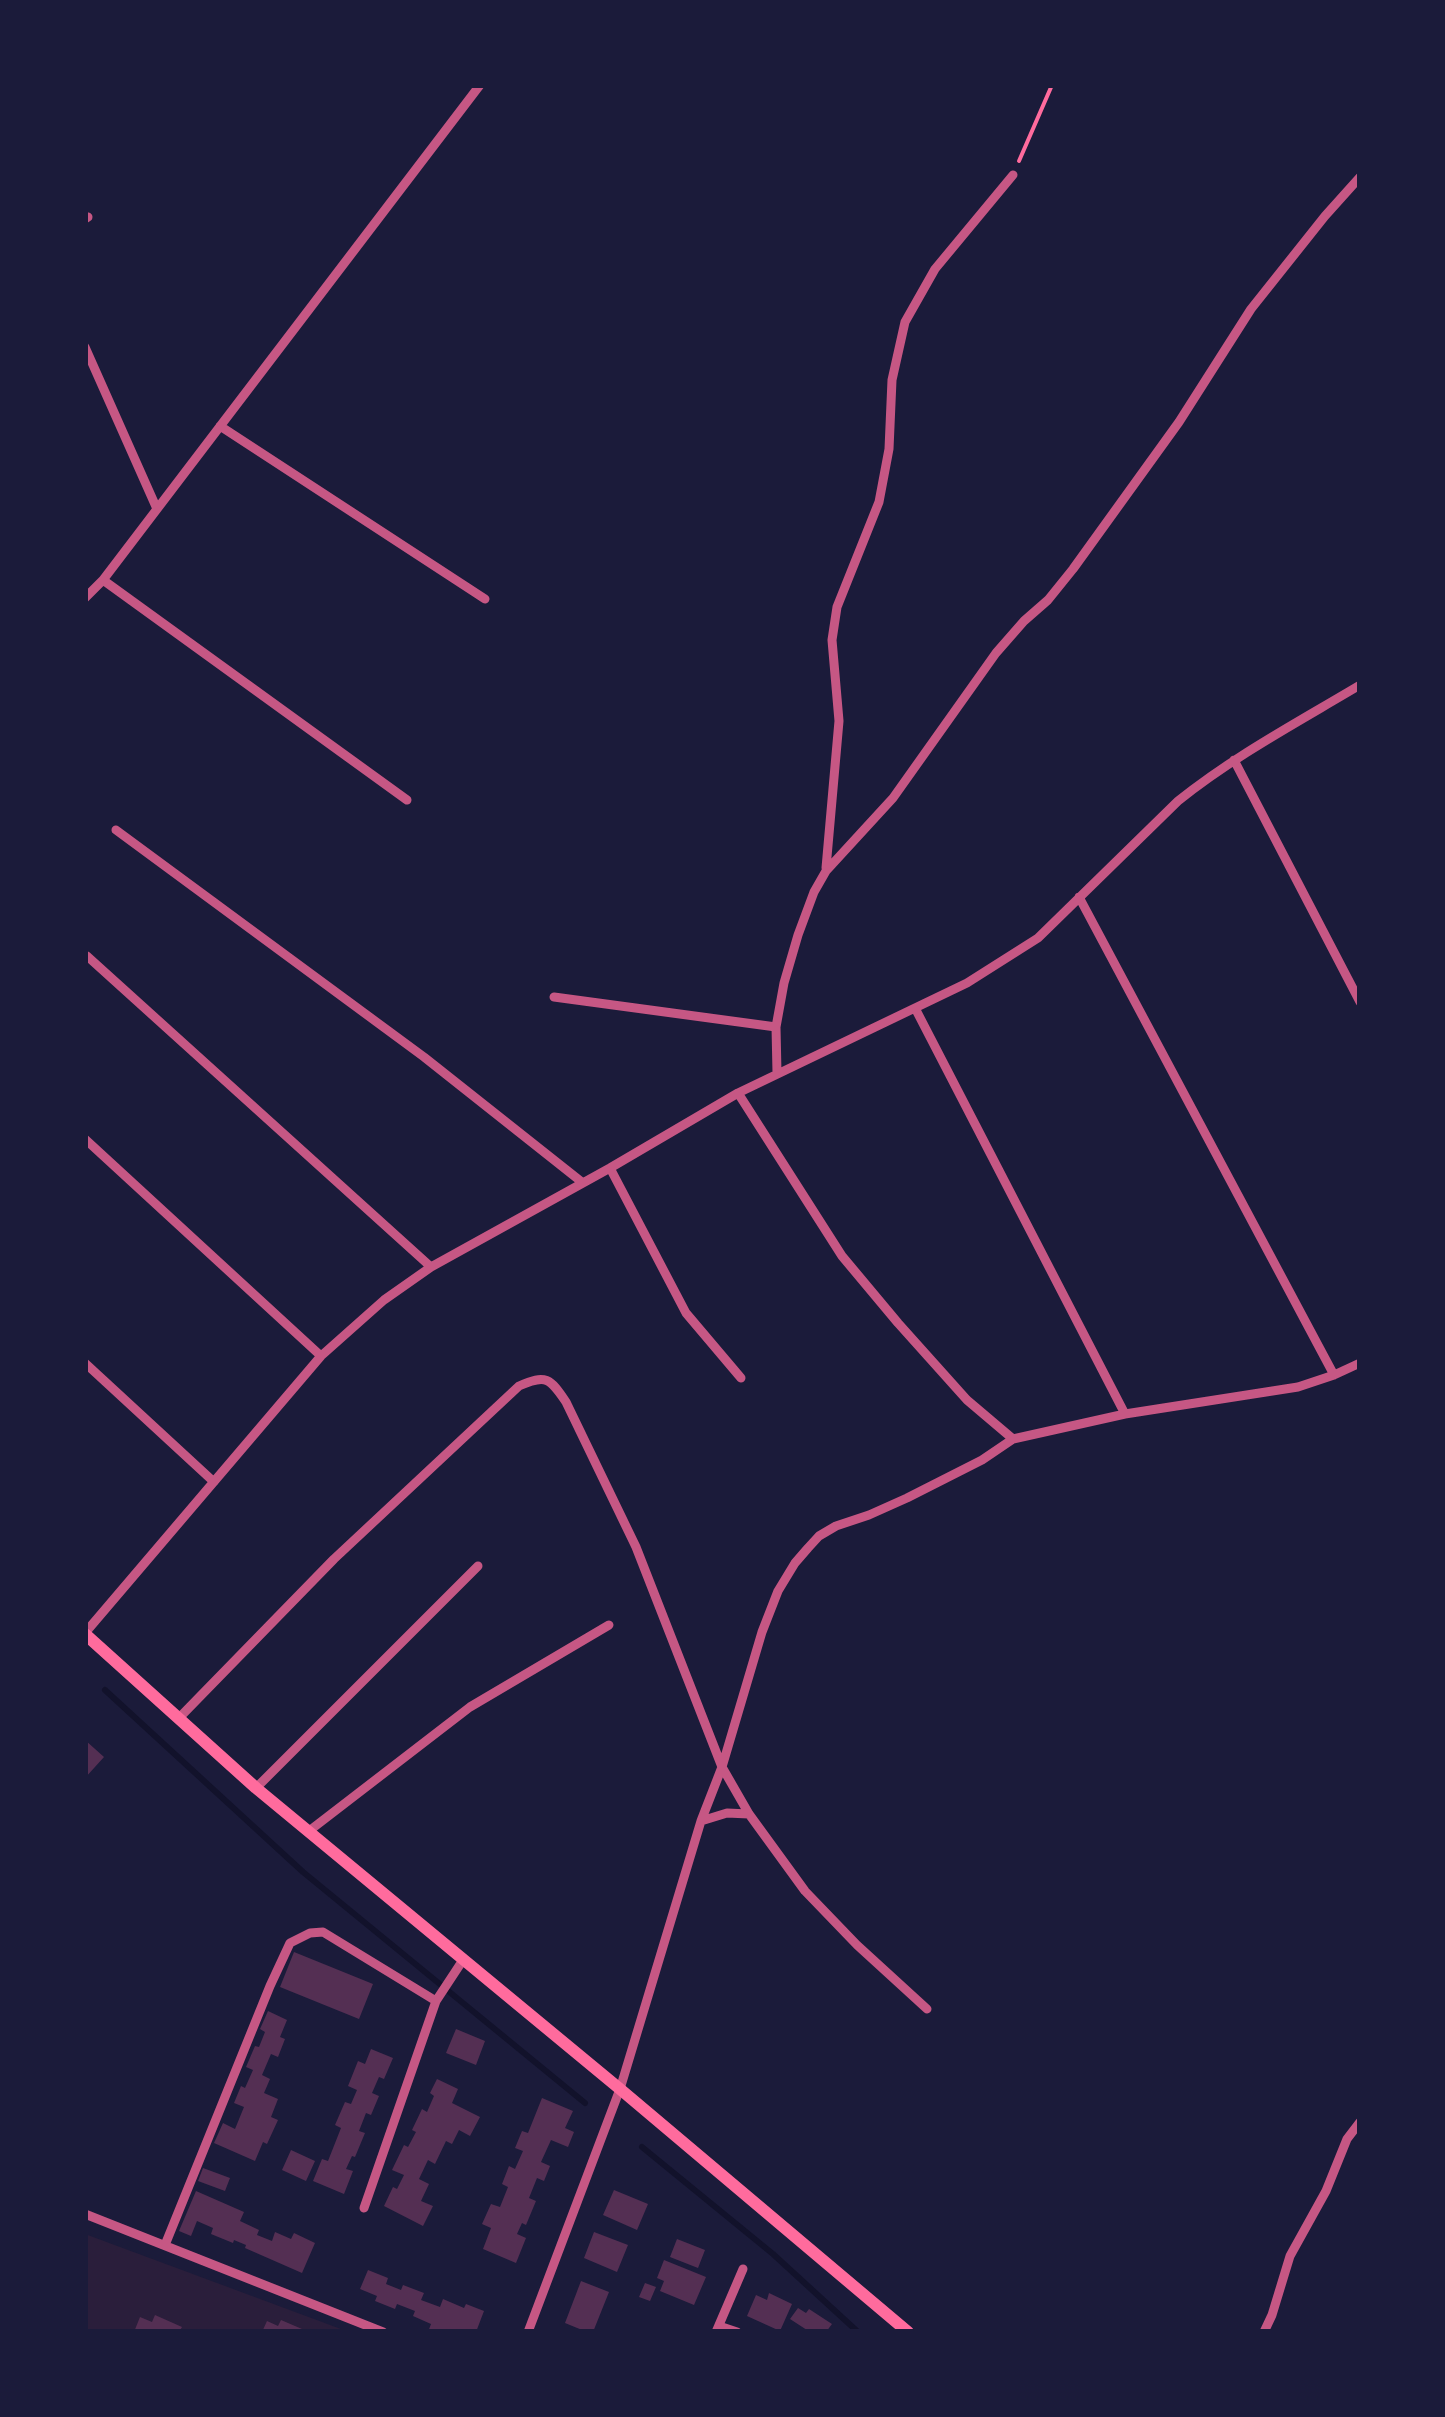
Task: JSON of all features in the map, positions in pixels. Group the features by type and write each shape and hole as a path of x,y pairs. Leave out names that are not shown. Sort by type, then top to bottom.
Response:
{"main road":[{"path":"85,1634 256,1788 908,2332"}],"street":[{"path":"85,598 480,85"},
{"path":"826,871 838,721 832,640 837,607 879,502 889,450 892,380 904,322 935,269 1014,175"},
{"path":"777,1073 776,1027 784,983 814,892 826,871 893,798 996,653 1073,569 1179,422 1252,309 1360,177"},
{"path":"85,347 157,509"},
{"path":"220,426 485,599"},
{"path":"102,580 407,800"},
{"path":"85,1634 322,1356 370,1312 431,1267 738,1093 968,983 1003,962 1038,938 1178,801 1234,760 1360,685"},
{"path":"1234,760 1360,1002"},
{"path":"116,830 424,1057 583,1183"},
{"path":"1080,897 1334,1375"},
{"path":"87,956 431,1267"},
{"path":"554,997 776,1027"},
{"path":"916,1008 1125,1414"},
{"path":"738,1093 842,1256 967,1400 1013,1439"},
{"path":"85,1140 322,1356"},
{"path":"610,1168 686,1313 741,1378"},
{"path":"85,1363 214,1482"},
{"path":"528,2332 620,2090 754,1656 778,1591 796,1563 820,1536 836,1526 908,1498 982,1460 1013,1439 1125,1414 1298,1387 1360,1363"},
{"path":"178,1718 334,1559 518,1386 536,1378 545,1379 554,1384 566,1402 636,1547 722,1767 749,1814 805,1891 857,1946 927,2009"},
{"path":"256,1788 478,1566"},
{"path":"309,1831 470,1707 609,1625"},
{"path":"701,1821 727,1812 749,1814"},
{"path":"165,2244 290,1944 310,1932 323,1932 436,2002"},
{"path":"364,2208 436,2002 463,1960"},
{"path":"1264,2332 1290,2256 1326,2192 1347,2138 1360,2122"},
{"path":"1347,2138 1360,2145"},
{"path":"85,2214 383,2332"},
{"path":"737,2332 718,2329 743,2269"}],"path":[{"path":"1014,175 1052,85"}],"shaded area":[{"path":"85,2234 349,2332 85,2332"}],"building":[{"path":"85,1740 104,1757 85,1778"},
{"path":"294,1952 373,1984 359,2019 280,1987"},
{"path":"268,2011 287,2020 278,2057 271,2054 262,2075 270,2079 264,2093 278,2099 271,2117 278,2120 255,2161 214,2143 223,2123 235,2129 244,2107 234,2103 253,2070 246,2067 265,2032 260,2029"},
{"path":"456,2029 485,2041 476,2065 446,2053"},
{"path":"371,2049 393,2058 384,2079 379,2077 372,2093 379,2096 359,2131 365,2133 346,2169 353,2171 344,2194 313,2181 322,2159 328,2161 341,2128 335,2125 345,2102 351,2104 357,2090 348,2086 358,2061 365,2064"},
{"path":"437,2079 458,2089 452,2103 480,2117 470,2136 459,2130 452,2144 446,2141 435,2164 428,2160 419,2179 429,2184 421,2201 433,2206 423,2226 384,2206 404,2175 392,2170 404,2145 408,2147 416,2132 412,2130 422,2109 427,2112"},
{"path":"542,2098 573,2111 565,2128 574,2132 568,2147 551,2140 541,2162 550,2166 544,2181 537,2178 529,2198 536,2201 526,2225 522,2223 517,2234 526,2238 516,2263 483,2249 491,2228 482,2224 491,2204 500,2207 508,2187 502,2184 509,2166 515,2169 523,2151 515,2148 522,2131 528,2133"},
{"path":"291,2150 315,2161 306,2181 282,2170"},
{"path":"203,2168 230,2178 225,2191 198,2181"},
{"path":"614,2190 648,2204 637,2230 603,2215"},
{"path":"196,2191 244,2212 240,2221 259,2230 257,2235 272,2241 275,2232 291,2239 294,2233 315,2243 302,2273 245,2248 246,2245 211,2234 213,2228 197,2221 191,2236 179,2231"},
{"path":"594,2232 628,2245 617,2272 584,2258"},
{"path":"677,2239 705,2250 698,2268 670,2257"},
{"path":"664,2260 706,2277 694,2305 660,2291 664,2281 657,2278"},
{"path":"368,2270 388,2278 386,2284 424,2293 421,2300 440,2307 443,2299 484,2311 476,2332 428,2332 431,2324 413,2316 415,2311 375,2301 377,2296 360,2289"},
{"path":"581,2281 609,2292 593,2332 565,2323"},
{"path":"645,2283 656,2287 650,2301 639,2297"},
{"path":"769,2293 792,2304 780,2331 747,2316 756,2295 767,2300"},
{"path":"798,2308 806,2313 809,2309 832,2324 826,2332 810,2332 790,2319"},
{"path":"155,2315 182,2327 179,2332 134,2332 140,2317 152,2322"},
{"path":"281,2320 309,2332 262,2332 267,2321 278,2326"}],"waterway":[{"path":"105,1690 303,1872 585,2103"},
{"path":"642,2147 773,2254 858,2332"}]}
